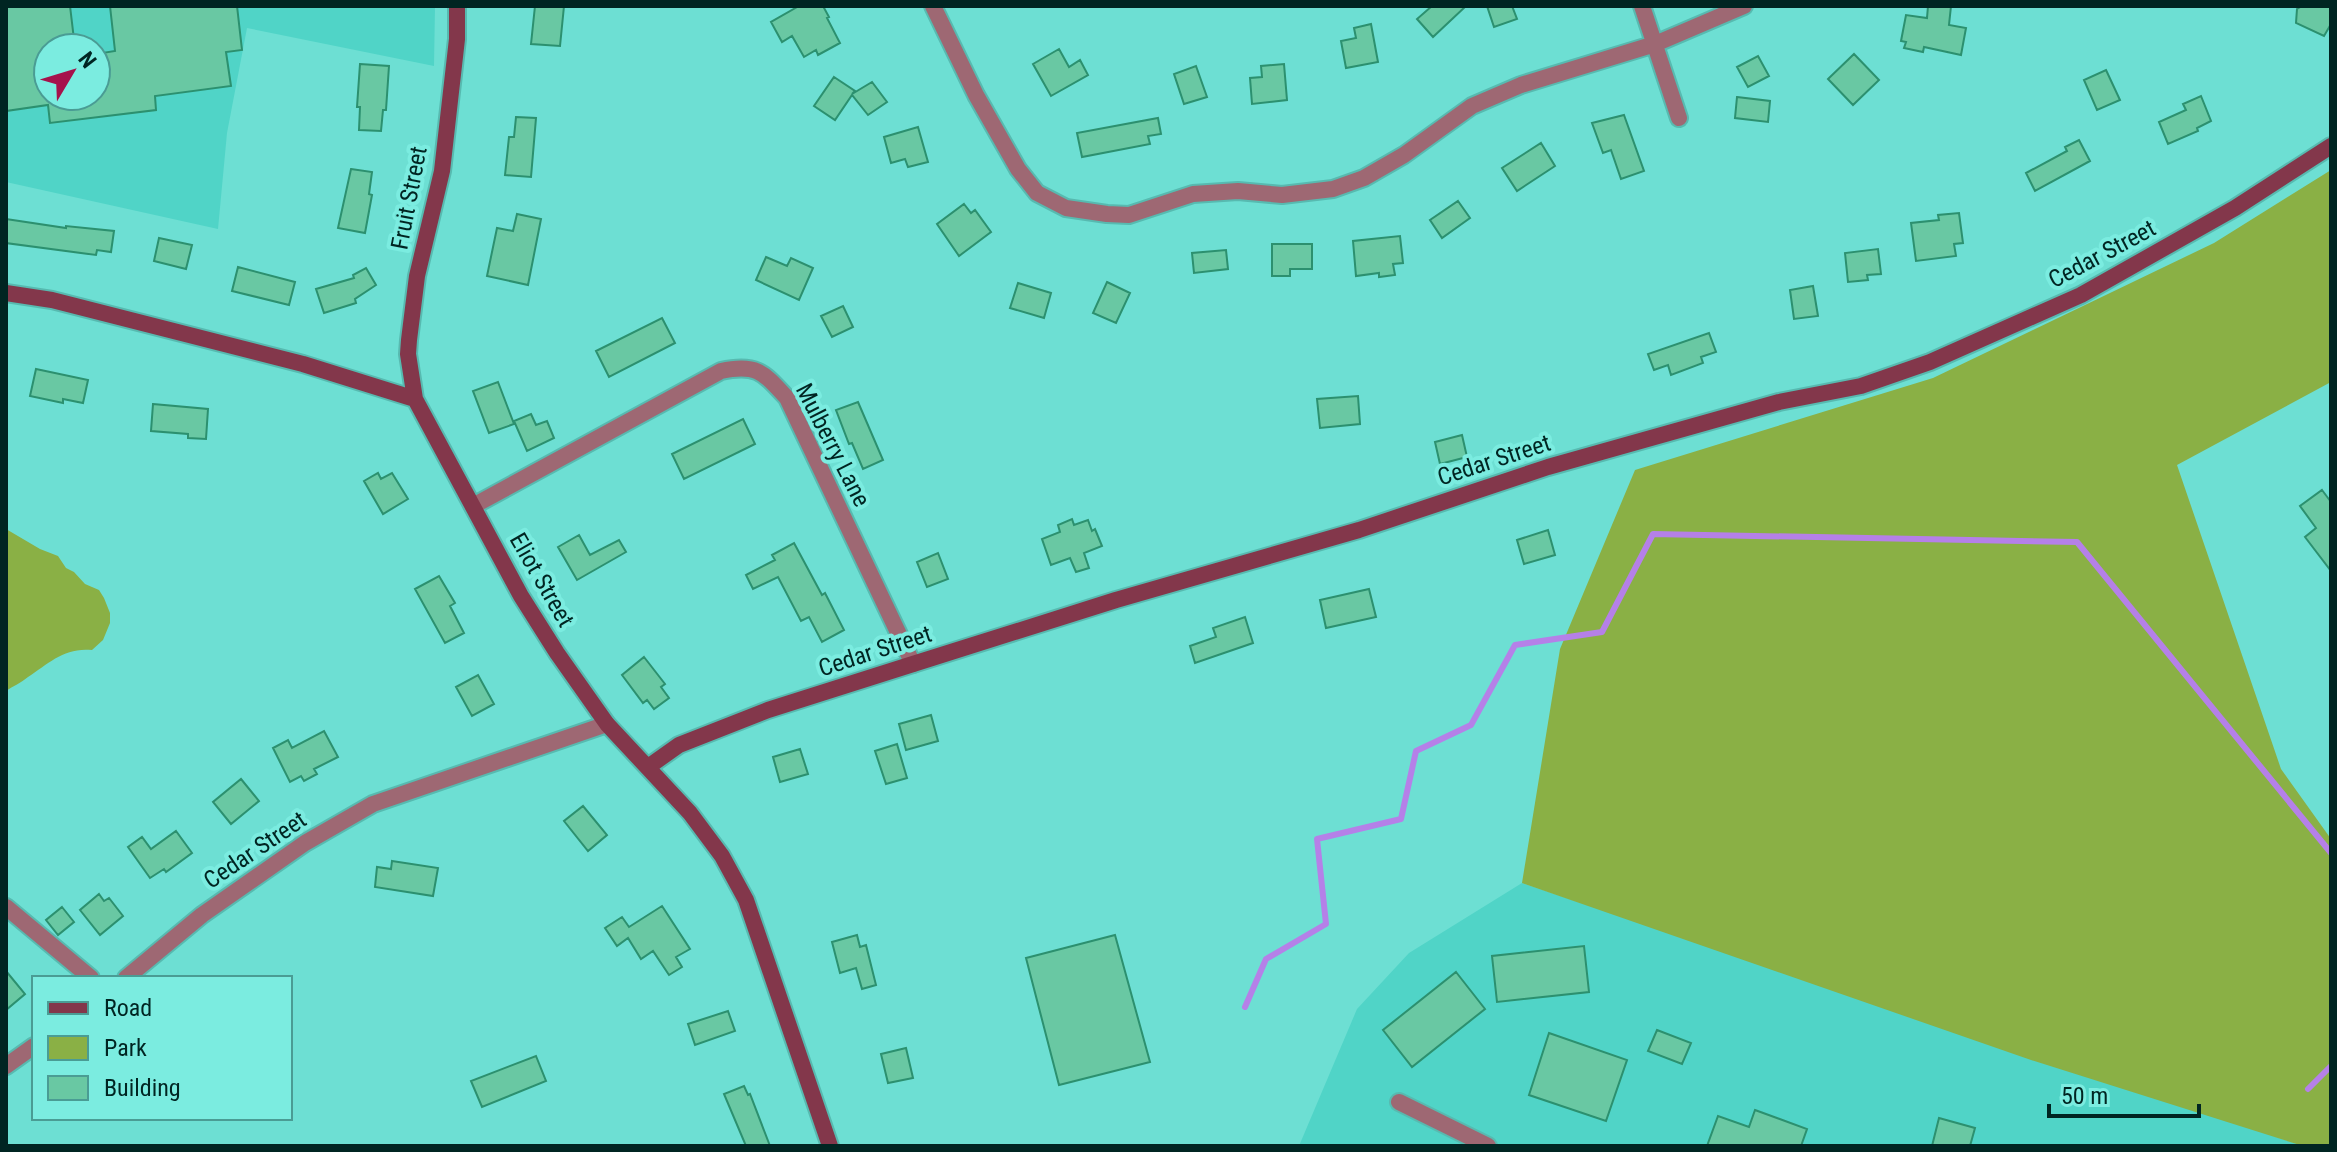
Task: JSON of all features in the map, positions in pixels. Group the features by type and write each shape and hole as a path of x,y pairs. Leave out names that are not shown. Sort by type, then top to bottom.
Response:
{"street":[{"name":"Fruit Street","path":"415,399 408,354 409,340 417,276 442,171 457,39 457,6"},
{"path":"933,6 983,107 1018,169 1037,193 1066,208 1129,215 1193,194 1238,191 1282,195 1333,189 1364,178 1404,155 1472,106 1521,85 1655,44 1744,6"},
{"path":"1642,6 1679,118"},
{"name":"Cedar Street","path":"648,767 679,745 724,727 913,664 1116,600 1359,530 1548,467 1779,402 1861,386 1930,362 2081,295 2235,208 2331,146"},
{"path":"6,293 52,300 303,364 415,399"},
{"name":"Mulberry Lane","path":"473,506 721,371 739,367 763,371 787,398 913,664"},
{"name":"Eliot Street","path":"415,399 521,596 607,724 690,813 722,856 746,900 830,1146"},
{"name":"Cedar Street","path":"128,976 202,915 305,843 373,804 607,724"},
{"path":"6,907 89,976"},
{"path":"6,1066 32,1047"},
{"path":"1399,1102 1488,1146"}],"shaded area":[{"path":"6,6 435,6 434,66 247,28 227,133 218,229 6,182"},
{"path":"1522,883 2303,1146 1299,1146 1357,1009 1409,953"}],"green space":[{"path":"2331,170 2331,382 2177,465 2281,769 2331,839 2331,1146 2303,1146 2031,1060 1522,883 1560,649 1635,470 1933,378 2214,243"},
{"path":"6,529 58,556 66,568 85,584 99,590 110,613 110,623 103,640 92,650 74,651 58,657 6,691"}],"building":[{"path":"6,6 70,6 73,32 32,32 32,107 6,111"},
{"path":"110,6 237,6 242,50 226,52 231,86 155,96 156,110 50,123 49,112 112,112 112,51 115,51"},
{"path":"535,6 564,6 560,46 531,44"},
{"path":"799,6 823,6 840,43 818,55 816,50 804,57 792,36 782,42 771,22"},
{"path":"1432,6 1466,6 1433,37 1417,19"},
{"path":"1487,6 1512,6 1517,19 1494,27"},
{"path":"1928,6 1951,6 1949,25 1966,28 1961,55 1924,47 1923,52 1904,48 1906,42 1901,41 1906,15 1927,18"},
{"path":"2302,6 2331,6 2331,24 2324,36 2296,23 2297,9"},
{"path":"1371,24 1378,62 1346,68 1341,41 1356,38 1354,28"},
{"path":"1059,49 1069,67 1080,60 1088,75 1051,96 1033,64"},
{"path":"1854,54 1879,80 1853,105 1828,79"},
{"path":"1758,56 1769,76 1748,87 1737,67"},
{"path":"360,64 389,66 381,131 359,130"},
{"path":"1284,64 1287,100 1252,104 1250,78 1262,77 1261,66"},
{"path":"1196,66 1207,97 1184,104 1174,74"},
{"path":"2106,70 2120,100 2097,110 2084,80"},
{"path":"834,77 855,91 852,94 872,82 887,102 868,115 852,95 835,120 814,106"},
{"path":"2201,96 2211,121 2197,128 2198,131 2168,144 2159,122 2186,110 2183,104"},
{"path":"1737,97 1770,101 1768,122 1735,118"},
{"path":"1624,115 1644,171 1621,179 1611,150 1603,153 1592,123"},
{"path":"516,117 536,118 531,177 505,175 509,137 514,137"},
{"path":"1158,118 1161,134 1148,136 1150,144 1082,157 1077,133"},
{"path":"918,127 928,162 908,167 905,159 891,163 884,137"},
{"path":"2079,140 2090,161 2035,191 2026,173 2067,151 2065,147"},
{"path":"1541,143 1555,166 1517,191 1502,168"},
{"path":"351,169 372,172 369,194 372,195 365,233 338,228"},
{"path":"1458,201 1470,218 1442,238 1430,220"},
{"path":"964,204 971,213 975,210 991,232 959,256 937,224"},
{"path":"1959,213 1963,243 1954,244 1956,256 1916,261 1911,223 1939,220 1938,215"},
{"path":"517,214 541,219 528,285 487,276 497,228 513,231"},
{"path":"6,219 114,231 111,252 97,250 96,255 6,243"},
{"path":"1400,236 1403,263 1393,264 1395,275 1379,277 1379,273 1356,276 1353,241"},
{"path":"159,238 192,245 186,269 154,261"},
{"path":"1272,244 1312,244 1312,269 1290,269 1290,276 1272,276"},
{"path":"1878,249 1881,274 1867,275 1868,280 1848,282 1845,253"},
{"path":"1226,250 1228,269 1194,273 1192,253"},
{"path":"766,257 787,266 791,258 813,268 799,300 756,280"},
{"path":"238,267 295,282 289,305 232,291"},
{"path":"366,268 376,285 355,299 356,303 324,313 316,289 354,278 353,275"},
{"path":"1107,282 1130,293 1116,323 1093,313"},
{"path":"1018,283 1051,293 1044,318 1010,308"},
{"path":"1813,286 1818,316 1794,319 1790,290"},
{"path":"843,306 853,327 832,337 821,316"},
{"path":"662,318 675,343 609,377 596,351"},
{"path":"1709,333 1716,352 1701,357 1703,363 1671,375 1668,365 1654,370 1648,354"},
{"path":"36,369 88,380 83,403 63,399 63,403 30,396"},
{"path":"498,382 514,424 489,433 473,391"},
{"path":"1358,396 1360,424 1320,428 1317,399"},
{"path":"858,402 883,460 863,469 836,410"},
{"path":"153,404 208,409 206,439 151,431"},
{"path":"531,414 536,425 547,421 554,438 527,451 514,421"},
{"path":"743,419 755,444 684,479 672,454"},
{"path":"1462,435 1467,457 1440,464 1435,442"},
{"path":"378,473 381,479 392,473 408,499 383,514 364,481"},
{"path":"2322,490 2331,502 2331,571 2305,537 2316,528 2300,506"},
{"path":"1072,519 1074,525 1088,520 1102,546 1084,553 1089,568 1076,572 1070,558 1051,565 1042,539 1060,532 1058,525"},
{"path":"1548,530 1555,555 1524,564 1517,540"},
{"path":"579,535 590,555 619,540 626,552 577,580 558,547"},
{"path":"794,543 844,630 822,642 809,617 801,621 778,577 753,589 746,575 775,560 772,555"},
{"path":"938,553 948,579 927,587 917,562"},
{"path":"439,576 455,603 450,606 464,633 445,643 415,589"},
{"path":"1369,589 1376,617 1326,628 1320,600"},
{"path":"1245,617 1253,643 1195,663 1190,646 1216,637 1213,628"},
{"path":"644,657 665,684 661,687 669,698 654,709 647,700 643,703 622,675"},
{"path":"478,675 494,704 472,716 456,687"},
{"path":"931,715 938,741 906,750 899,724"},
{"path":"324,731 338,757 314,769 317,774 304,781 301,776 290,782 273,748 288,740 292,748"},
{"path":"897,744 907,778 886,784 875,751"},
{"path":"800,749 808,774 780,782 773,757"},
{"path":"241,779 259,801 231,824 213,802"},
{"path":"583,806 607,835 588,851 564,821"},
{"path":"176,831 192,853 166,872 164,869 150,878 128,847 142,837 151,849"},
{"path":"392,861 438,868 433,896 375,887 377,867 391,869"},
{"path":"99,894 104,901 109,898 123,916 100,935 80,910"},
{"path":"662,906 690,949 676,957 682,967 669,975 653,951 641,959 628,938 617,946 605,928 622,917 629,927"},
{"path":"62,907 74,922 58,935 46,920"},
{"path":"857,935 860,947 866,945 876,985 862,989 856,968 840,973 832,942"},
{"path":"1115,935 1150,1062 1059,1085 1026,958"},
{"path":"1584,946 1589,992 1497,1002 1492,956"},
{"path":"6,971 25,994 6,1010"},
{"path":"1456,972 1485,1009 1412,1067 1383,1030"},
{"path":"728,1011 735,1031 695,1045 688,1024"},
{"path":"1657,1030 1691,1043 1682,1064 1648,1051"},
{"path":"1549,1033 1627,1060 1606,1121 1529,1095"},
{"path":"906,1048 913,1078 888,1083 881,1054"},
{"path":"536,1056 546,1081 482,1107 471,1081"},
{"path":"744,1086 770,1146 746,1146 724,1094"},
{"path":"1755,1110 1807,1129 1801,1146 1707,1146 1718,1116 1749,1127"},
{"path":"1939,1118 1975,1128 1970,1146 1932,1146"}],"waterway":[{"path":"1245,1007 1266,959 1326,924 1317,839 1401,819 1416,751 1471,725 1515,645 1602,632 1653,534 2077,542 2331,853"},
{"path":"2308,1089 2331,1066"}]}
